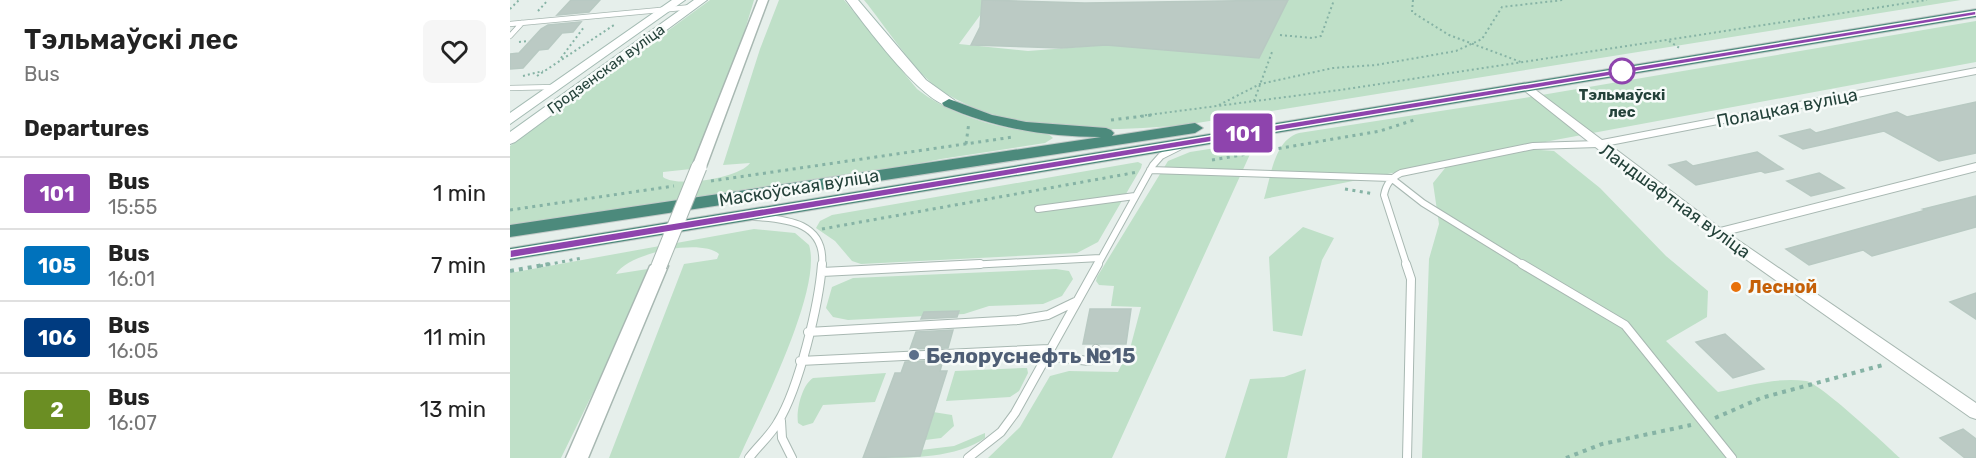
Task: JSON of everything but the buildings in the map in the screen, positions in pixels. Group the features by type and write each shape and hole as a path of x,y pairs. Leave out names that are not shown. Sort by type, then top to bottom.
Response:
{"highway":[{"name":"Маскоўская вуліца","path":"510,254 734,217 1512,77 1976,2"},
{"name":"Маскоўская вуліца","path":"510,231 1525,87 1976,13"},
{"path":"1512,77 1525,87"},
{"path":"949,103 991,119 1047,130 1197,134"}],"main road":[{"path":"854,0 921,83 949,103"},
{"name":"Гродзенская вуліца","path":"510,120 674,4"},
{"name":"Гродзенская вуліца","path":"510,139 697,4"}],"street":[{"path":"577,458 699,167 763,0"},
{"name":"Полацкая вуліца","path":"1598,144 1976,71"},
{"name":"Ландшафтная вуліца","path":"1525,87 1718,233 1976,412"},
{"path":"1718,233 1976,167"}],"lane":[{"path":"510,24 674,4 697,4"},
{"path":"510,36 522,23"},
{"path":"510,88 557,87"},
{"path":"968,458 1001,432 1015,413 1150,170 1167,152 1197,134"},
{"path":"1150,170 1391,178 1401,173 1533,146 1598,144"},
{"path":"1391,178 1384,195 1411,279 1407,458"},
{"path":"1391,178 1423,203 1473,235 1625,325 1732,458"},
{"path":"1038,209 1135,196"},
{"path":"734,217 788,221 812,232 821,244 824,253 822,272 808,332 782,415 782,438 792,458"},
{"path":"822,272 1100,258"},
{"path":"808,332 1018,320 1047,315 1075,302"},
{"path":"800,361 1047,352 1089,361 1096,349"},
{"path":"749,458 782,415"}],"path":[{"path":"510,9 519,0"},
{"path":"533,16 548,0"},
{"path":"1280,36 1312,38 1322,36 1334,0"},
{"path":"1413,0 1412,12 1419,19 1471,45 1521,62"},
{"path":"1214,107 1260,84 1333,68 1376,65 1456,51 1482,39 1502,7 1563,0"},
{"path":"1103,121 1254,102 1927,0"},
{"path":"519,87 637,10"},
{"path":"558,62 584,27"},
{"path":"1668,41 1683,49"},
{"path":"1254,102 1272,52"},
{"path":"519,78 546,70"},
{"path":"966,144 969,120"},
{"path":"1209,160 1380,131 1417,120"},
{"path":"709,181 1016,136"},
{"path":"812,232 1150,170"},
{"path":"510,210 674,186"},
{"path":"1339,188 1384,195"},
{"path":"1566,458 1602,444 1702,423 1761,398 1900,360"}],"green space":[{"path":"710,0 754,0 741,43 691,169 663,172 663,177 670,180 681,182 708,180 734,173 750,163 723,165 760,49 779,0 844,0 917,89 927,96 949,109 984,122 1045,133 1053,138 1045,143 941,159 882,171 510,225 510,146"},
{"path":"864,0 982,0 981,14 959,44 1028,51 1106,45 1259,58 1288,0 1961,0 1197,123 1099,129 1029,123 995,115 965,104 938,88 919,71"},
{"path":"1976,21 1976,62 1555,140 1264,199 1279,151 1284,143 1299,133 1524,98"},
{"path":"1241,144 1251,147 1251,152 1112,458 988,458 1020,427 1050,376 1069,371 1118,372 1131,345 1141,307 1111,306 1114,286 1099,285 1096,281 1097,277 1168,161 1190,152"},
{"path":"1527,149 1554,151 1600,188 1666,256 1708,291 1707,317 1666,341 1718,392 1773,381 1806,381 1825,392 1900,458 1422,458 1429,259 1439,224 1433,183 1446,167"},
{"path":"1138,162 1142,164 1141,168 1098,242 1077,253 861,264 852,261 835,241 816,228 820,221 832,215"},
{"path":"1303,227 1334,238 1322,260 1302,336 1273,331 1269,257"},
{"path":"754,229 795,233 809,245 811,265 807,291 787,351 739,458 609,458 684,264 717,259 719,254 710,249 697,247 649,254 623,266 616,274 654,268 561,458 510,458 510,273"},
{"path":"1056,269 1069,271 1073,279 1062,296 1043,304 989,306 964,314 848,320 833,317 826,308 832,287 853,278"},
{"path":"1027,368 1028,373 1019,391 1010,397 946,401 955,371"},
{"path":"1306,369 1287,458 1225,458 1250,379 1284,377"},
{"path":"886,373 875,402 823,405 813,423 803,426 798,423 801,398 809,381 813,378"},
{"path":"933,412 952,415 954,426 941,438 925,440"},
{"path":"985,433 985,438 961,450 933,456 874,458 919,456 921,450 954,446"}],"bus line":[{"name":"101","path":"510,254 1976,13"}],"place":[{"name":"Тэльмаўскі лес","path":"1622,71"},
{"name":"Лесной","path":"1736,287"},
{"name":"Белоруснефть №15","path":"914,355"}]}
